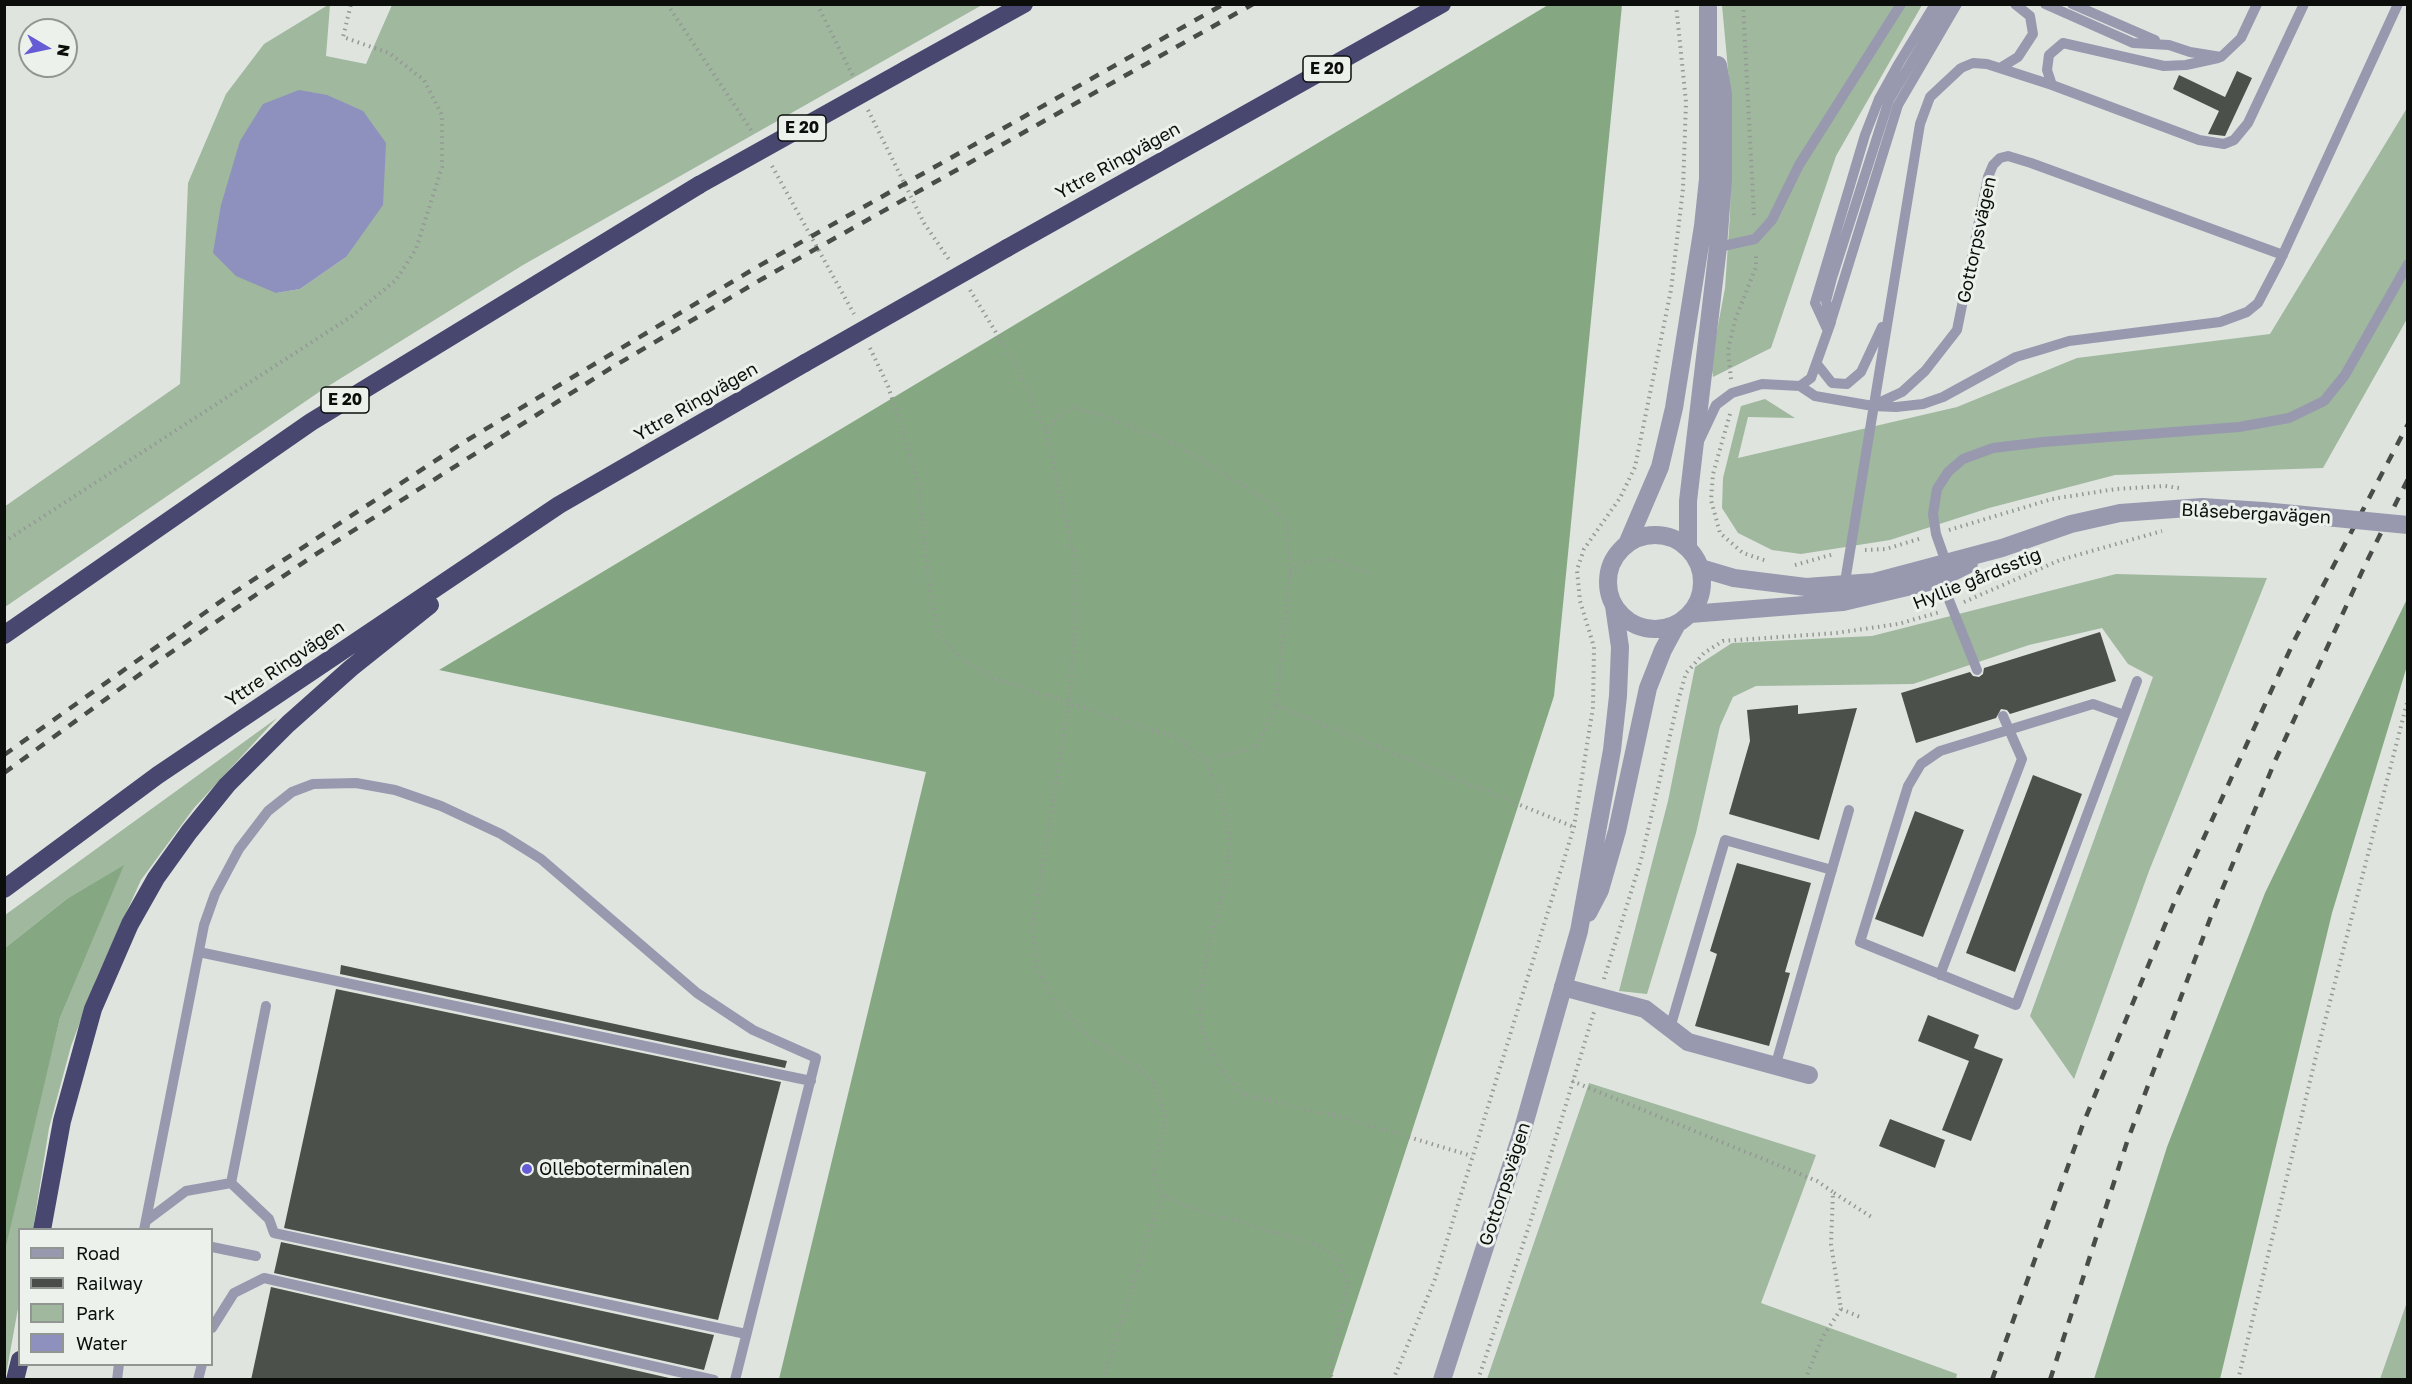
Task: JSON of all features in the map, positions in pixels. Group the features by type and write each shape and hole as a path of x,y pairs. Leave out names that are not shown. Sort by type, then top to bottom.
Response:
{"highway":[{"name":"E 20","path":"4,635 311,422 699,185 1024,4"},
{"name":"Yttre Ringvägen","path":"4,889 158,776 559,505 1007,248 1442,4"},
{"path":"42,1228 62,1121 93,1009 130,924 156,878 226,785 288,724 351,668 559,505"}],"street":[{"name":"Gottorpsvägen","path":"1688,549 1688,501 1718,247 1723,179 1723,94 1708,6"},
{"name":"Gottorpsvägen","path":"1442,1380 1522,1132 1579,931 1618,696 1620,647 1614,606 1608,590 1609,574 1616,556 1627,544 1660,467 1674,408 1700,251 1708,179 1708,6"},
{"name":"Blåsebergavägen","path":"1684,619 1844,594 1942,570 2071,524 2120,513 2202,507 2408,525"},
{"path":"1627,544 1641,537 1658,535 1675,539 1688,549 1700,568"},
{"name":"Gottorpsvägen","path":"1579,931 1600,890 1617,831 1648,688 1663,650 1700,592 1700,568"},
{"name":"Blåsebergavägen","path":"1700,568 1766,583 1844,594"},
{"path":"1614,606 1625,618 1642,628 1658,629 1684,619"},
{"path":"1563,987 1645,1009 1688,1042 1809,1075"}],"lane":[{"path":"1700,251 1755,239 1772,220 1799,165 1901,4"},
{"path":"1829,325 1815,303 1865,135 1879,99 1935,4"},
{"path":"1829,325 1826,301 1832,278 1889,100 1946,4"},
{"path":"1800,386 1811,378 1817,364 1898,105 1957,4"},
{"path":"2000,68 2018,57 2033,34 2030,16 2015,4"},
{"path":"2045,4 2133,43 2169,45"},
{"path":"2072,4 2169,45 2190,52 2221,57"},
{"path":"2052,85 2047,70 2049,55 2063,43 2164,66 2186,65 2221,57 2241,38 2257,4"},
{"path":"1844,594 1849,551 1920,124 1930,97 1946,80 1973,63 2000,68 2052,85 2199,140 2224,144 2234,140 2248,123 2304,4"},
{"path":"1694,453 1716,405 1732,393 1762,384 1800,386 1815,396 1896,408 1923,404 1943,397 2016,357 2069,341 2235,319 2258,303 2283,255 2398,4"},
{"name":"Gottorpsvägen","path":"1873,406 1902,392 1925,371 1957,330 1988,177 1993,165 2000,158 2008,156 2031,162 2283,255"},
{"path":"1977,669 1950,608 1933,514 1937,489 1948,472 1963,459 1993,448 2239,427 2289,418 2324,401 2345,375 2408,264"},
{"path":"1817,364 1832,383 1842,385 1852,381 1861,372 1888,313"},
{"path":"2124,715 2093,705 1940,752 1921,764 1908,786 1860,942 2016,1005 2137,681"},
{"path":"1940,975 2022,759 2003,716"},
{"path":"145,1225 199,952 215,894 239,849 268,811 292,792 313,784 357,783 395,790 441,806 501,834 541,859 697,993 753,1030 816,1058 735,1380"},
{"path":"1775,1067 1849,810"},
{"path":"1670,1028 1725,840 1832,870"},
{"path":"199,952 811,1081"},
{"path":"231,1183 266,1005"},
{"path":"145,1225 186,1191 231,1183"},
{"path":"231,1183 269,1219 274,1233 746,1334"},
{"path":"213,1247 256,1256"},
{"path":"213,1326 234,1293 264,1278 714,1380"}],"path":[{"path":"4,542 352,316 396,280 416,249 442,167 442,115 424,80 389,53 343,37 351,4"},
{"path":"667,4 758,141"},
{"path":"817,4 857,85"},
{"path":"1392,1380 1435,1279 1574,827 1593,707 1594,647 1580,601 1577,570 1584,549 1620,498 1635,467 1671,290 1683,189 1686,102 1676,4"},
{"path":"1743,4 1756,267 1735,321 1728,350 1732,393 1730,416 1713,474 1711,500 1720,533 1743,553 1777,563"},
{"path":"866,105 924,223 951,263"},
{"path":"769,160 842,288 857,321"},
{"path":"965,282 1014,362 1046,431 1075,559 1076,621 1069,702 1033,926 1036,966 1053,1000 1094,1041 1135,1066 1155,1084 1166,1116 1153,1172 1162,1193 1185,1206 1316,1244 1336,1258 1348,1282 1330,1368 1332,1380"},
{"path":"867,343 888,386 919,484 928,578 938,631 959,657 993,678 1179,739 1206,760 1220,794 1230,833 1227,876 1210,941 1199,997 1200,1026 1212,1053 1226,1076 1242,1094 1345,1118 1472,1156"},
{"path":"1046,431 1058,416 1074,407 1175,444 1268,501 1287,523 1290,573 1276,705 1257,746 1206,760"},
{"path":"1787,564 1797,566 1849,551 1886,549 2052,499"},
{"name":"Hyllie gårdsstig","path":"1761,638 1836,633 1898,624 1950,608 2060,560 2170,529"},
{"path":"1290,573 1305,562 1332,559 1369,573"},
{"path":"2238,1380 2317,1052 2408,699"},
{"path":"1276,705 1574,827"},
{"path":"1572,1081 1817,1181 1873,1218"},
{"path":"1805,1380 1822,1338 1841,1310 1831,1244 1833,1192"},
{"path":"1102,1380 1162,1193"},
{"path":"1841,1310 1860,1317"}],"green space":[{"path":"328,5 330,5 326,56 366,64 392,5 982,5 523,265 322,390 5,607 4,507 180,384 188,183 226,94 264,44","holes":["346,257 300,289 276,293"]},
{"path":"1548,5 1622,5 1554,696 1331,1379 779,1379 926,772 439,670"},
{"path":"1722,5 1922,5 1836,156 1771,348 1713,377 1711,363 1725,288 1730,215 1732,112"},
{"path":"2407,108 2407,319 2323,468 2115,475 1989,508 1890,540 1801,554 1772,550 1738,533 1722,508 1723,478 1741,406 1765,399 1795,418 1748,417 1738,458 1957,407 2077,358 2270,334"},
{"path":"2116,574 2267,578 2149,871 2074,1079 2030,1016 2153,677 2128,664 2102,628 2029,645 1913,684 1756,686 1733,697 1720,726 1696,833 1647,994 1619,991 1668,801 1695,667 1732,643 1872,636"},
{"path":"2407,599 2407,666 2332,913 2220,1379 2094,1379 2167,1147 2265,893"},
{"path":"277,718 194,808 141,880 97,977 71,1046 49,1128 33,1228 18,1228 18,1308 5,1380 4,1250 10,1221 60,1018 123,866 68,898 5,948 5,915"},
{"path":"124,865 60,1018 5,1250 5,948 68,898"},
{"path":"1589,1083 1816,1155 1761,1303 1957,1374 1956,1379 1487,1379"},
{"path":"2407,1302 2407,1379 2380,1379"}],"water":[{"path":"299,90 327,95 363,111 386,143 383,205 346,257 300,289 276,293 236,276 213,253 221,205 240,141 263,104"}],"building":[{"path":"2237,71 2252,78 2225,136 2208,134 2219,111 2173,89 2179,75 2225,97"},
{"path":"2100,632 2116,681 2010,714 2007,710 2001,709 1996,718 1916,743 1901,693 1970,672 1973,676 1979,677 1983,674 1984,668"},
{"path":"1798,705 1798,714 1857,708 1819,840 1729,814 1750,741 1747,710"},
{"path":"2033,775 2082,794 2015,972 1966,953"},
{"path":"1915,811 1964,830 1923,937 1875,919"},
{"path":"1737,863 1811,883 1785,972 1790,973 1769,1046 1695,1026 1717,954 1710,951"},
{"path":"341,965 787,1061 785,1068 340,974"},
{"name":"Olleboterminalen","path":"336,989 781,1082 718,1320 284,1228"},
{"path":"1928,1015 1979,1035 1974,1048 2003,1059 1971,1141 1942,1130 1969,1061 1918,1041"},
{"path":"1890,1119 1945,1140 1935,1168 1879,1146"},
{"path":"281,1242 714,1335 704,1370 274,1273"},
{"path":"271,1287 678,1380 251,1380"}],"railway":[{"path":"4,755 227,597 464,442 757,267 1224,4"},
{"path":"4,773 157,662 313,556 611,368 762,279 1253,4"},
{"path":"1992,1380 2083,1124 2174,903 2294,641 2408,424"},
{"path":"2050,1380 2127,1142 2210,919 2275,761 2366,563 2408,479"}],"place":[{"name":"Olleboterminalen","path":"527,1169"}]}
